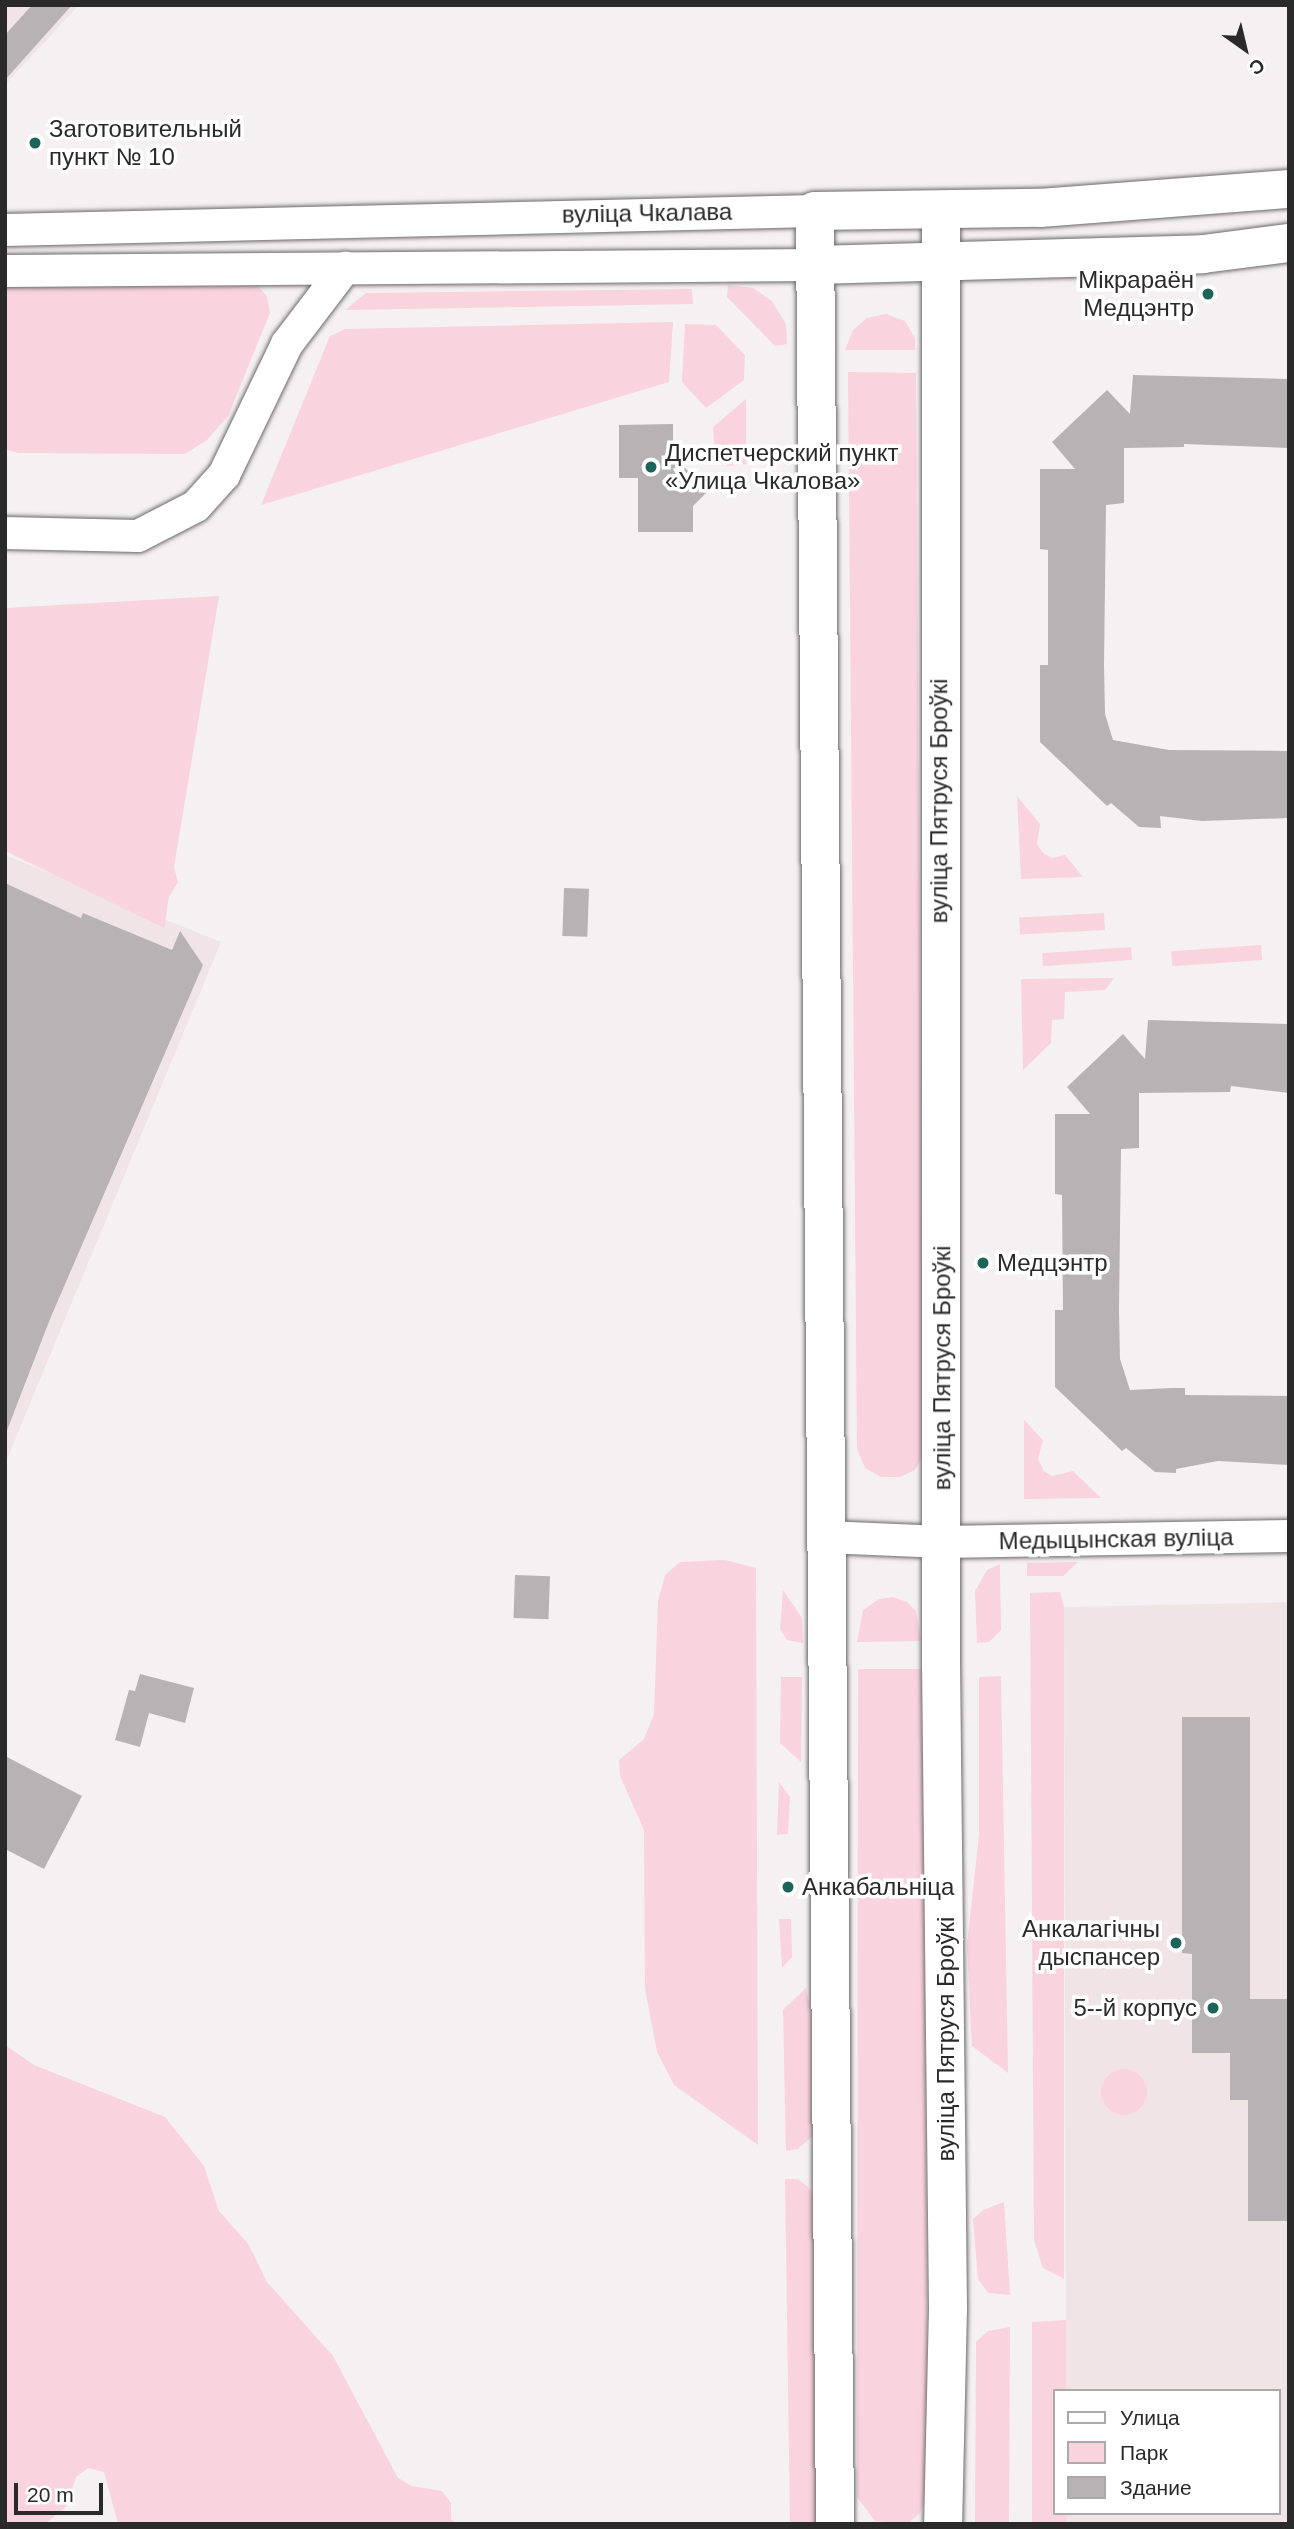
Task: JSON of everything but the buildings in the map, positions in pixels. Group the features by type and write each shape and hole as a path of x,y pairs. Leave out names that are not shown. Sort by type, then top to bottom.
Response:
{"main road":[{"name":"вуліца Чкалава","path":"815,211 941,211 1162,201 1289,189"},
{"path":"815,211 825,1536 841,2514"},
{"name":"вуліца Пятруся Броўкі","path":"937,2515 948,2308 938,894 941,211"},
{"path":"815,265 941,265 1203,254 1289,243"}],"street":[{"name":"вуліца Чкалава","path":"5,230 815,211"},
{"path":"5,271 815,265"},
{"path":"5,533 138,536 196,506 224,475 287,344 345,268"},
{"name":"Медыцынская вуліца","path":"825,1536 943,1542 1289,1536"}],"shaded area":[{"path":"5,5 79,5 5,85"},
{"path":"5,855 221,942 5,1464"},
{"name":"Анкалагічны дыспансер","path":"1289,1602 1289,2524 1067,2524 1067,2515 1280,2515 1280,2389 1066,2389 1064,1607"}],"green space":[{"path":"728,285 753,288 772,301 786,324 787,344 775,346 727,297"},
{"path":"5,286 258,286 267,296 270,313 228,416 207,440 185,454 18,453 5,449"},
{"path":"692,289 693,304 345,310 366,293"},
{"path":"886,314 905,321 915,338 915,350 845,350 853,330 867,318"},
{"path":"673,322 669,382 261,505 330,336 345,329"},
{"path":"685,324 716,325 745,355 744,380 706,408 682,382"},
{"path":"848,372 916,373 923,1455 915,1470 900,1477 881,1477 865,1468 857,1449"},
{"path":"746,399 746,464 727,466 715,451 713,427"},
{"path":"219,596 174,867 178,882 169,897 164,928 5,851 5,608"},
{"path":"1017,796 1040,824 1037,844 1043,853 1052,858 1065,855 1083,877 1021,879"},
{"path":"1104,913 1105,930 1020,934 1019,917"},
{"path":"1261,945 1262,960 1172,966 1171,951"},
{"path":"1131,947 1132,960 1043,966 1042,953"},
{"path":"1114,978 1105,990 1065,992 1064,1019 1052,1020 1051,1043 1023,1070 1021,979"},
{"path":"1024,1420 1043,1440 1038,1459 1044,1471 1052,1476 1073,1471 1101,1498 1024,1499"},
{"path":"725,1560 756,1568 758,2145 674,2085 657,2052 645,1989 644,1830 620,1776 619,1760 644,1739 654,1714 658,1601 665,1575 680,1562"},
{"path":"1078,1562 1063,1576 1027,1576 1027,1563"},
{"path":"1000,1564 1001,1630 989,1642 977,1643 975,1591 987,1570"},
{"path":"783,1590 802,1618 803,1643 787,1640 780,1629"},
{"path":"1060,1592 1064,1607 1064,2279 1043,2268 1034,2240 1030,1593"},
{"path":"893,1597 907,1602 916,1611 921,1641 857,1642 863,1610 879,1599"},
{"path":"858,1669 923,1669 928,2497 920,2513 907,2524 875,2521 857,2497"},
{"path":"1001,1676 1008,2073 972,2046 967,1945 979,1835 979,1677"},
{"path":"781,1677 802,1677 801,1762 780,1743"},
{"path":"779,1782 790,1797 788,1834 777,1835"},
{"path":"779,1919 791,1919 792,1957 782,1968"},
{"path":"806,1988 814,2028 817,2132 798,2149 786,2151 783,2010"},
{"path":"5,2045 34,2065 165,2117 204,2166 219,2211 249,2245 267,2282 333,2356 398,2478 412,2486 442,2491 451,2503 451,2519 456,2524 118,2524 104,2472 88,2468 76,2477 66,2507 45,2524 5,2524"},
{"path":"1124,2069 1140,2076 1147,2092 1140,2108 1124,2115 1108,2108 1101,2092 1108,2076"},
{"path":"785,2179 798,2179 809,2188 818,2205 820,2524 790,2524"},
{"path":"1004,2202 1010,2295 988,2293 978,2279 973,2219 983,2210"},
{"path":"1066,2320 1066,2389 1052,2389 1052,2515 1067,2515 1067,2524 1032,2524 1032,2322"},
{"path":"1010,2327 1009,2524 975,2524 976,2342 988,2331"}],"place":[{"name":"Заготовительный пункт № 10","path":"35,143"},
{"name":"Мікрараён Медцэнтр","path":"1208,294"},
{"name":"Диспетчерский пункт «Улица Чкалова»","path":"651,467"},
{"name":"Медцэнтр","path":"983,1263"},
{"name":"Анкабальніца","path":"788,1887"},
{"name":"Анкалагічны дыспансер","path":"1176,1943"},
{"name":"5--й корпус","path":"1213,2008"}]}
